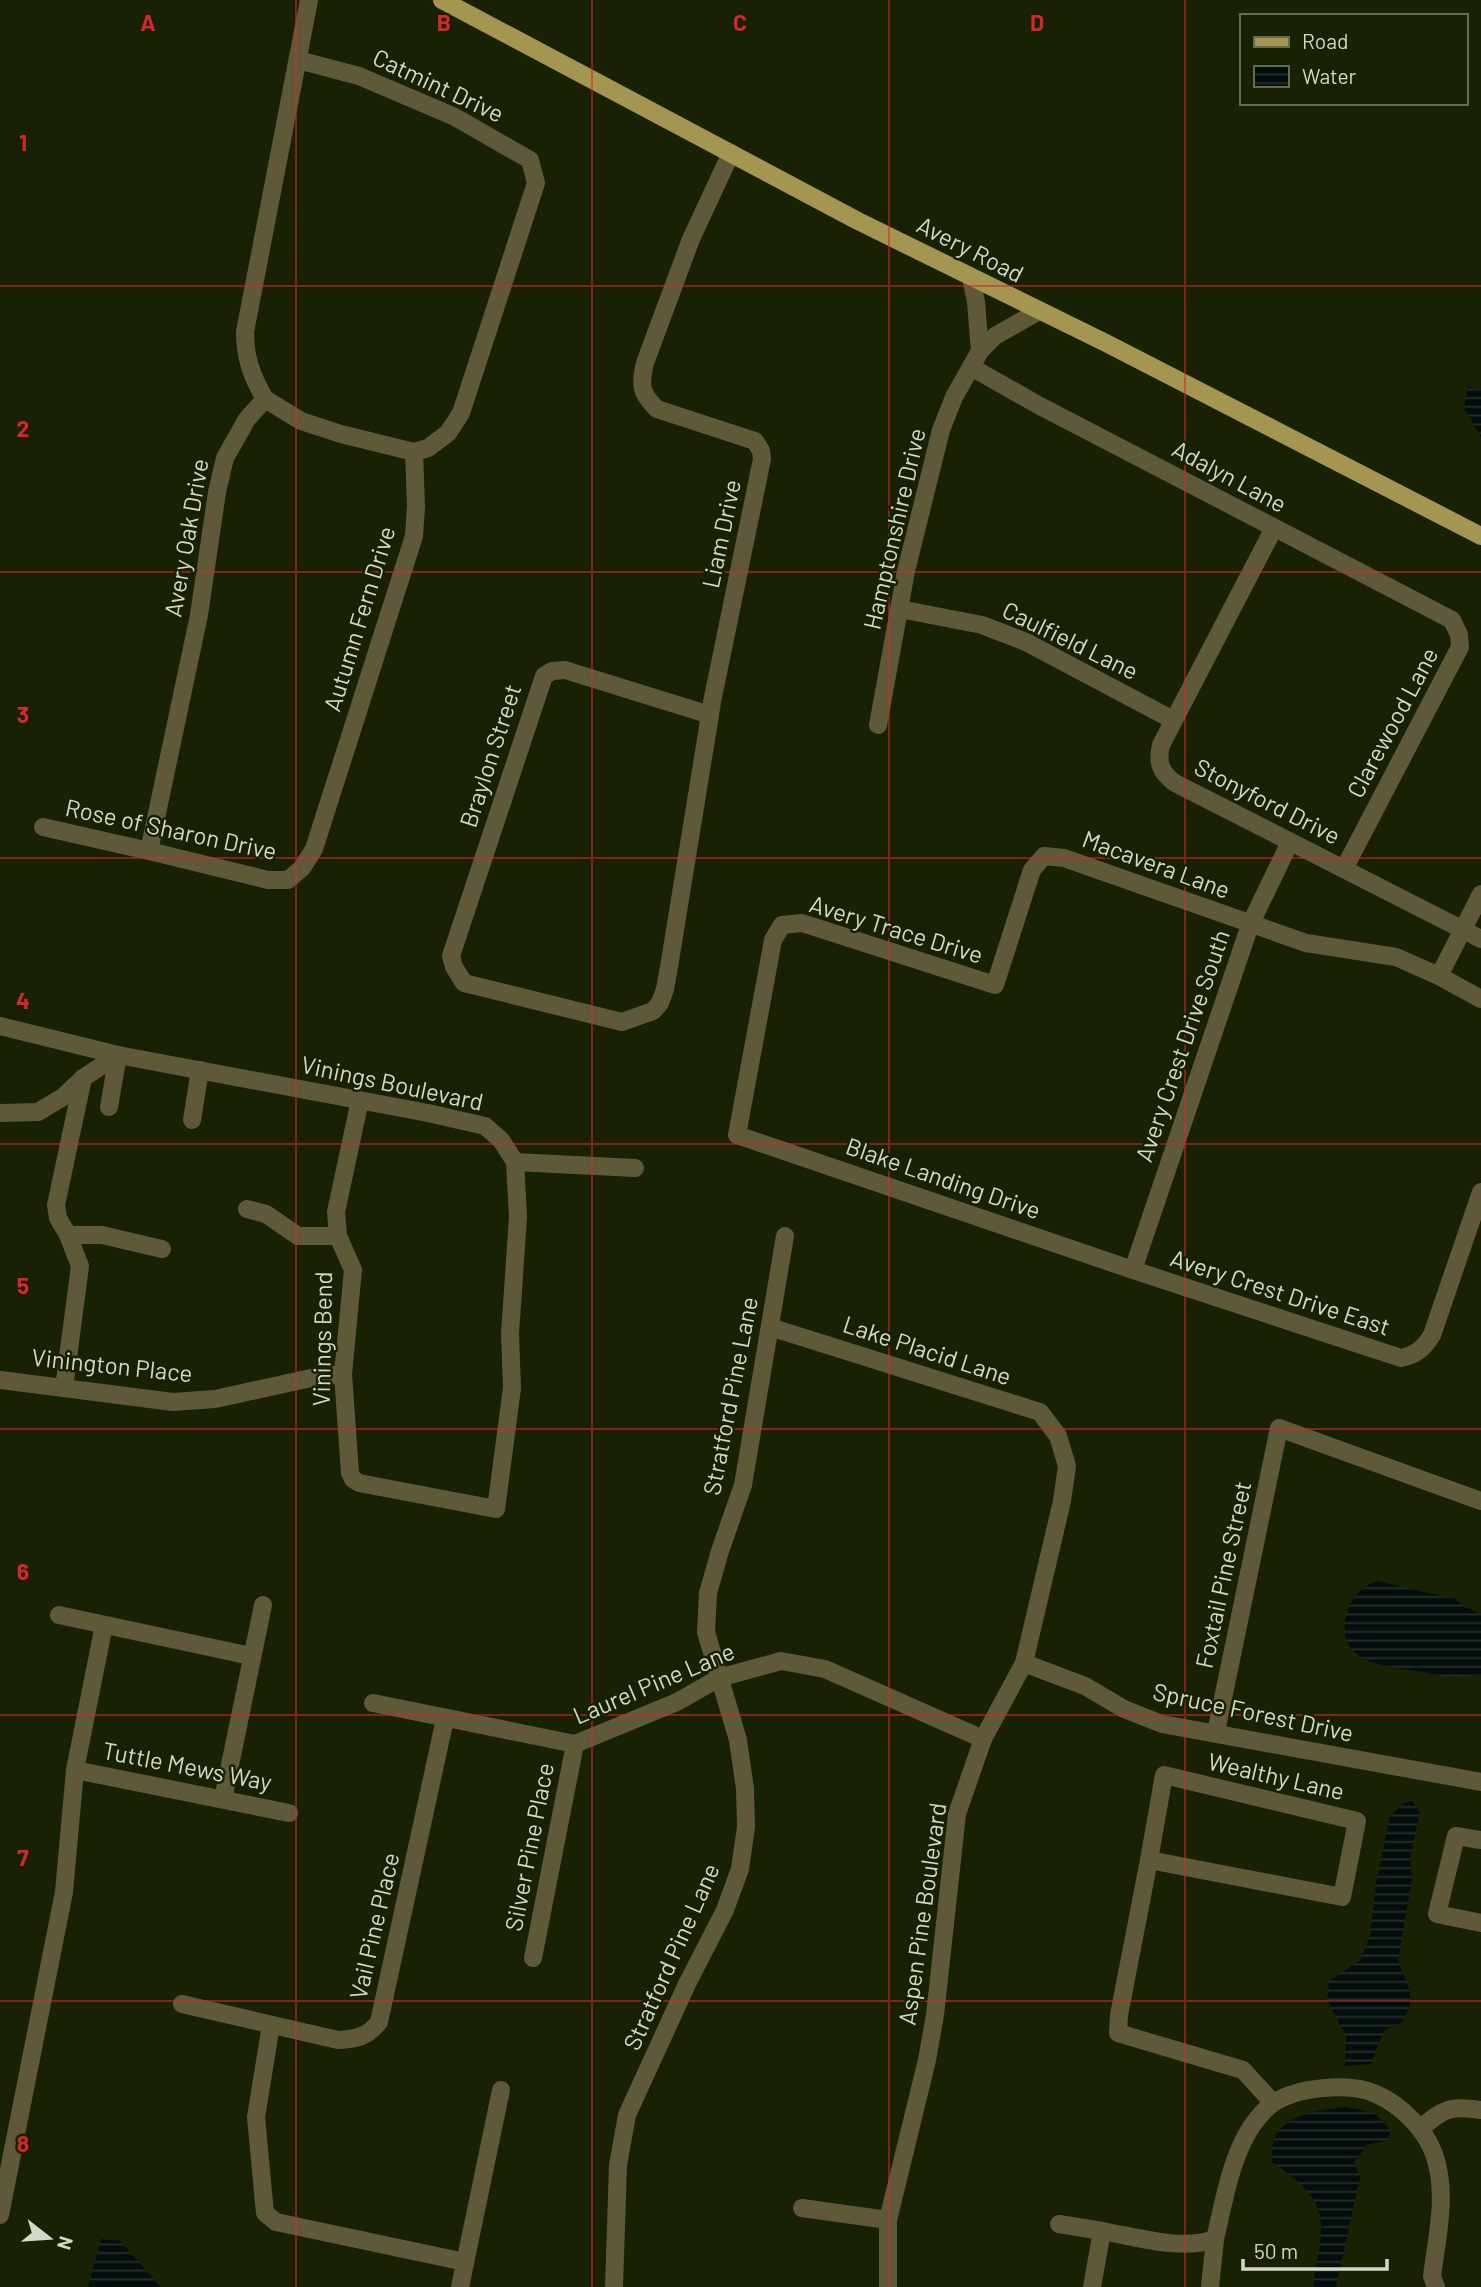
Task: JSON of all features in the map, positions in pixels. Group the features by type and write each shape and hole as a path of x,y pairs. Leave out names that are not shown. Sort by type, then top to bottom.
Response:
{"main road":[{"name":"Avery Road","path":"442,0 971,278 1105,343 1481,536"}],"street":[{"path":"309,0 245,332 245,350 252,377 264,399 301,421 414,452"},
{"name":"Catmint Drive","path":"298,60 359,76 455,117 530,160 536,183 461,414 448,433 428,448 414,452"},
{"name":"Liam Drive","path":"653,1011 660,1003 665,989 710,715 760,472 761,451 755,441 657,409 649,402 640,382 691,239 731,153"},
{"path":"971,278 980,351"},
{"name":"Hamptonshire Drive","path":"878,725 917,524 941,430 954,397 980,351 995,336 1039,311"},
{"name":"Adalyn Lane","path":"971,367 1452,620 1459,635"},
{"name":"Avery Oak Drive","path":"149,850 199,615 217,492 225,458 247,419 264,399"},
{"name":"Autumn Fern Drive","path":"289,880 302,868 314,849 414,536 414,452"},
{"name":"Stonyford Drive","path":"1274,528 1161,745 1158,757 1160,768 1167,777 1481,939"},
{"name":"Caulfield Lane","path":"900,608 1003,632 1173,720"},
{"name":"Clarewood Lane","path":"1344,869 1460,647 1459,635"},
{"name":"Braylon Street","path":"653,1011 622,1022 607,1020 464,984 451,956 544,676 552,671 565,670 710,715"},
{"name":"Rose of Sharon Drive","path":"43,827 268,880 289,880"},
{"name":"Avery Crest Drive South","path":"1133,1270 1250,925 1290,842"},
{"name":"Macavera Lane","path":"995,985 1032,870 1044,856 1064,858 1306,943 1396,957 1481,999"},
{"path":"1439,976 1481,894"},
{"name":"Avery Trace Drive","path":"737,1135 773,940 782,925 802,923 995,985"},
{"name":"Vinings Boulevard","path":"0,1026 118,1055 485,1126 501,1140 515,1162"},
{"path":"0,1113 38,1112 63,1097 83,1078 118,1055"},
{"path":"109,1107 118,1055"},
{"path":"192,1120 200,1070"},
{"path":"64,1388 80,1266 68,1234 58,1218 56,1205 83,1078"},
{"name":"Vinings Bend","path":"360,1100 336,1212 338,1236 353,1270 343,1374 350,1472 353,1479 359,1483 496,1509 512,1388 510,1334 518,1217 515,1162"},
{"name":"Blake Landing Drive","path":"737,1135 1133,1270"},
{"path":"515,1162 635,1168"},
{"name":"Avery Crest Drive East","path":"1133,1270 1389,1355 1401,1358 1412,1356 1424,1347 1432,1335 1481,1192"},
{"path":"247,1209 266,1214 298,1236 338,1236"},
{"path":"68,1234 102,1235 162,1249"},
{"name":"Stratford Pine Lane","path":"614,2287 618,2165 627,2115 687,1984 725,1910 740,1869 746,1827 745,1788 738,1740 706,1632 708,1592 743,1485 785,1236"},
{"name":"Lake Placid Lane","path":"770,1327 1040,1412 1058,1436"},
{"name":"Vinington Place","path":"0,1380 173,1402 215,1399 320,1376 343,1374"},
{"name":"Foxtail Pine Street","path":"1216,1732 1279,1428 1481,1501"},
{"name":"Aspen Pine Boulevard","path":"888,2287 888,2220 933,2026 957,1814 983,1739 1024,1663 1062,1501 1067,1466 1058,1436"},
{"path":"223,1799 263,1605"},
{"path":"59,1615 251,1656"},
{"path":"0,2216 64,1892 75,1770 104,1625"},
{"name":"Laurel Pine Lane","path":"373,1703 575,1744 677,1702 719,1678 781,1661 825,1669 983,1739"},
{"name":"Spruce Forest Drive","path":"1024,1663 1085,1686 1124,1709 1162,1724 1481,1782"},
{"name":"Vail Pine Place","path":"182,2004 338,2040 356,2039 369,2034 379,2022 445,1719"},
{"name":"Silver Pine Place","path":"533,1958 575,1744"},
{"name":"Tuttle Mews Way","path":"75,1770 289,1813"},
{"name":"Wealthy Lane","path":"1149,1860 1342,1897 1357,1821 1164,1776 1119,2015 1118,2033 1243,2070 1273,2104"},
{"path":"1481,1840 1456,1836 1437,1914 1481,1923"},
{"path":"271,2025 256,2117 265,2213 276,2222 465,2262"},
{"path":"1210,2287 1215,2239 1234,2164 1251,2127 1273,2104 1306,2090 1361,2089 1376,2094 1395,2106 1421,2128 1433,2151 1440,2172 1441,2203 1432,2276 1436,2287"},
{"path":"460,2287 501,2090"},
{"path":"1421,2128 1438,2113 1458,2106 1481,2110"},
{"path":"802,2208 888,2220"},
{"path":"1059,2224 1183,2244 1204,2243 1215,2239"},
{"path":"1092,2287 1102,2231"}],"water":[{"path":"1468,386 1481,391 1481,437 1464,408"},
{"path":"1377,1581 1455,1599 1481,1614 1481,1675 1448,1677 1390,1667 1355,1653 1348,1644 1345,1632 1346,1616 1357,1594"},
{"path":"1412,1801 1420,1812 1410,1858 1412,1879 1398,1960 1410,1991 1410,2005 1402,2022 1384,2031 1371,2064 1345,2066 1346,2036 1327,2000 1329,1981 1360,1960 1370,1936 1376,1883 1390,1816 1404,1803"},
{"path":"1345,2107 1373,2112 1391,2130 1388,2140 1367,2145 1354,2163 1360,2177 1336,2287 1313,2287 1320,2245 1320,2215 1306,2190 1272,2162 1273,2144 1283,2126 1292,2120 1313,2112"},
{"path":"101,2239 120,2241 161,2287 88,2287"}]}
